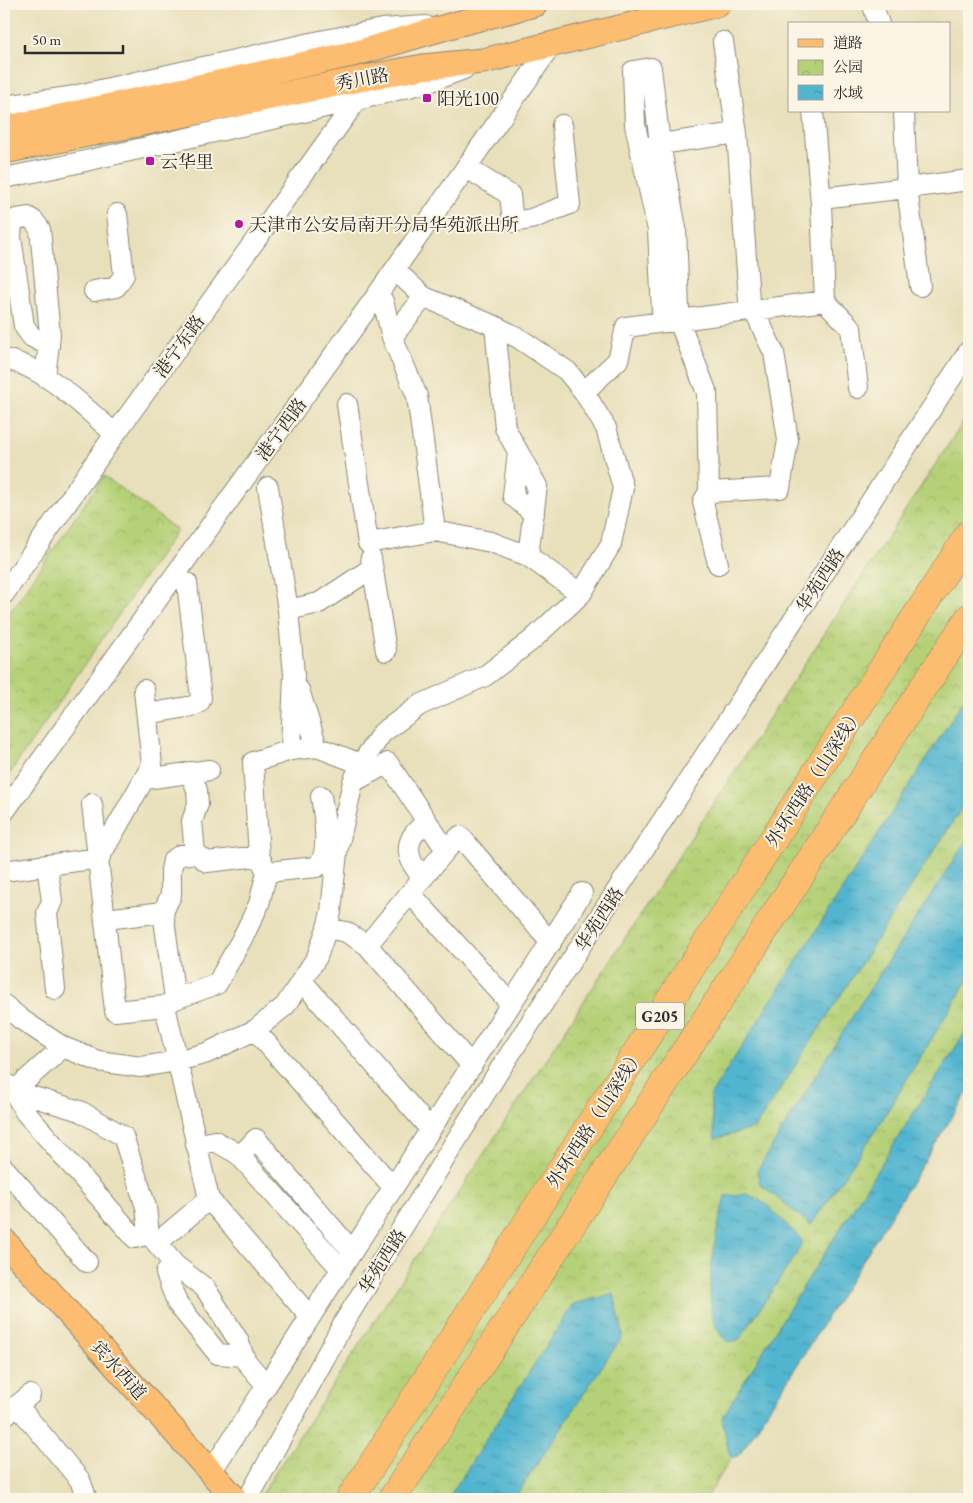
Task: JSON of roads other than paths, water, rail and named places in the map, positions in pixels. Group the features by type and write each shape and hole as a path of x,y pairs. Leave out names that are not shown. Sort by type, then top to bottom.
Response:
{"highway":[{"name":"外环西路（山深线）","path":"350,1499 969,534"},
{"name":"G205","path":"392,1499 969,618"}],"main road":[{"name":"秀川路","path":"4,151 388,73 423,67 483,61 718,4"},
{"name":"秀川路","path":"5,108 357,54 522,5"},
{"name":"宾水西道","path":"4,1241 235,1499"},
{"name":"宾水西道","path":"4,1262 214,1499"}],"street":[{"path":"5,108 69,97 382,29 453,25"},
{"path":"710,492 780,488 788,440 774,352 752,306 737,133 724,42"},
{"name":"港宁西路","path":"4,812 395,270 553,43"},
{"path":"4,178 357,100 432,81 483,61"},
{"path":"673,314 676,228 660,144 650,68 633,71 635,126 658,230 673,314 707,393 710,492 703,502 718,564"},
{"name":"港宁东路","path":"4,594 115,434 357,100"},
{"path":"813,112 821,198 825,296 851,328 858,388"},
{"path":"904,112 907,188 920,286"},
{"path":"467,168 510,195 513,222 531,219 570,204 562,124"},
{"path":"640,150 660,144 737,133"},
{"path":"821,198 969,180"},
{"path":"94,290 116,287 124,275 117,214"},
{"path":"45,377 49,346 50,335 40,229 28,217 16,219 12,225 11,237 24,326 32,337 49,346"},
{"path":"4,1005 22,1020 63,1047 98,1061 141,1067 177,1061 207,1053 255,1030 285,1006 317,957 328,928 337,852 353,782 382,733 420,705 485,676 532,640 581,594 611,544 623,488 606,428 584,392 568,371 520,339 495,326 424,297 395,270"},
{"path":"377,295 383,301 392,337 417,396 435,531"},
{"path":"584,392 618,360 626,328 673,314 825,296"},
{"path":"392,337 424,297"},
{"path":"495,326 505,428 537,486 528,556"},
{"name":"华苑西路","path":"248,1499 343,1324 497,1074 969,351"},
{"path":"4,360 13,361 54,381 115,434"},
{"path":"347,404 386,651"},
{"path":"268,488 288,610 294,674 292,750"},
{"path":"368,543 435,531 491,542 528,556 581,594"},
{"path":"288,610 319,603 372,568"},
{"path":"147,714 193,706 199,703 187,583"},
{"path":"294,674 317,747"},
{"path":"99,858 146,779 152,765 144,690"},
{"path":"92,804 115,1011 170,1002 216,984 244,935 259,904 263,864 253,762 292,750 317,747 362,764"},
{"path":"353,782 388,764 446,850"},
{"path":"146,779 199,771 198,804 192,821 195,853"},
{"path":"310,1316 209,1199 177,1061 163,912 171,895 173,860 181,855 195,853 207,862 317,867 322,862 326,830 321,796"},
{"path":"423,878 413,868 409,853 412,837 426,822"},
{"path":"367,945 446,850 460,836 550,943"},
{"path":"4,871 99,858"},
{"path":"47,865 52,901 47,913 55,989"},
{"path":"410,893 511,1004"},
{"path":"211,1472 582,893"},
{"path":"106,919 163,912"},
{"path":"328,928 346,932 367,945 472,1066"},
{"path":"302,981 430,1129"},
{"path":"255,1030 393,1187"},
{"path":"9,1087 63,1047"},
{"path":"9,1087 80,1111 123,1136 146,1207 153,1238 175,1265 204,1288 238,1340 245,1360 266,1385"},
{"path":"9,1087 25,1112 135,1238 153,1238 209,1199"},
{"path":"240,1156 256,1139 352,1251"},
{"path":"196,1145 215,1141 240,1156 341,1269"},
{"path":"4,1168 87,1262"},
{"path":"175,1265 166,1274 176,1303 218,1354 244,1356"},
{"path":"17,1405 80,1480 85,1494 84,1499"}],"water":[{"path":"969,692 969,797 755,1128 715,1139 710,1096"},
{"path":"969,836 969,978 874,1133 811,1225 760,1184 757,1171 850,1020"},
{"path":"969,1026 969,1090 803,1356 740,1454 733,1459 729,1453 722,1418"},
{"path":"747,1194 766,1204 801,1239 802,1243 739,1340 729,1342 721,1335 714,1321 711,1305 710,1286 714,1247 725,1196"},
{"path":"614,1294 623,1335 514,1499 448,1499 573,1304"}],"place":[{"name":"阳光100","path":"427,98"},
{"name":"云华里","path":"150,161"},
{"name":"天津市公安局南开分局华苑派出所","path":"239,224"}]}
